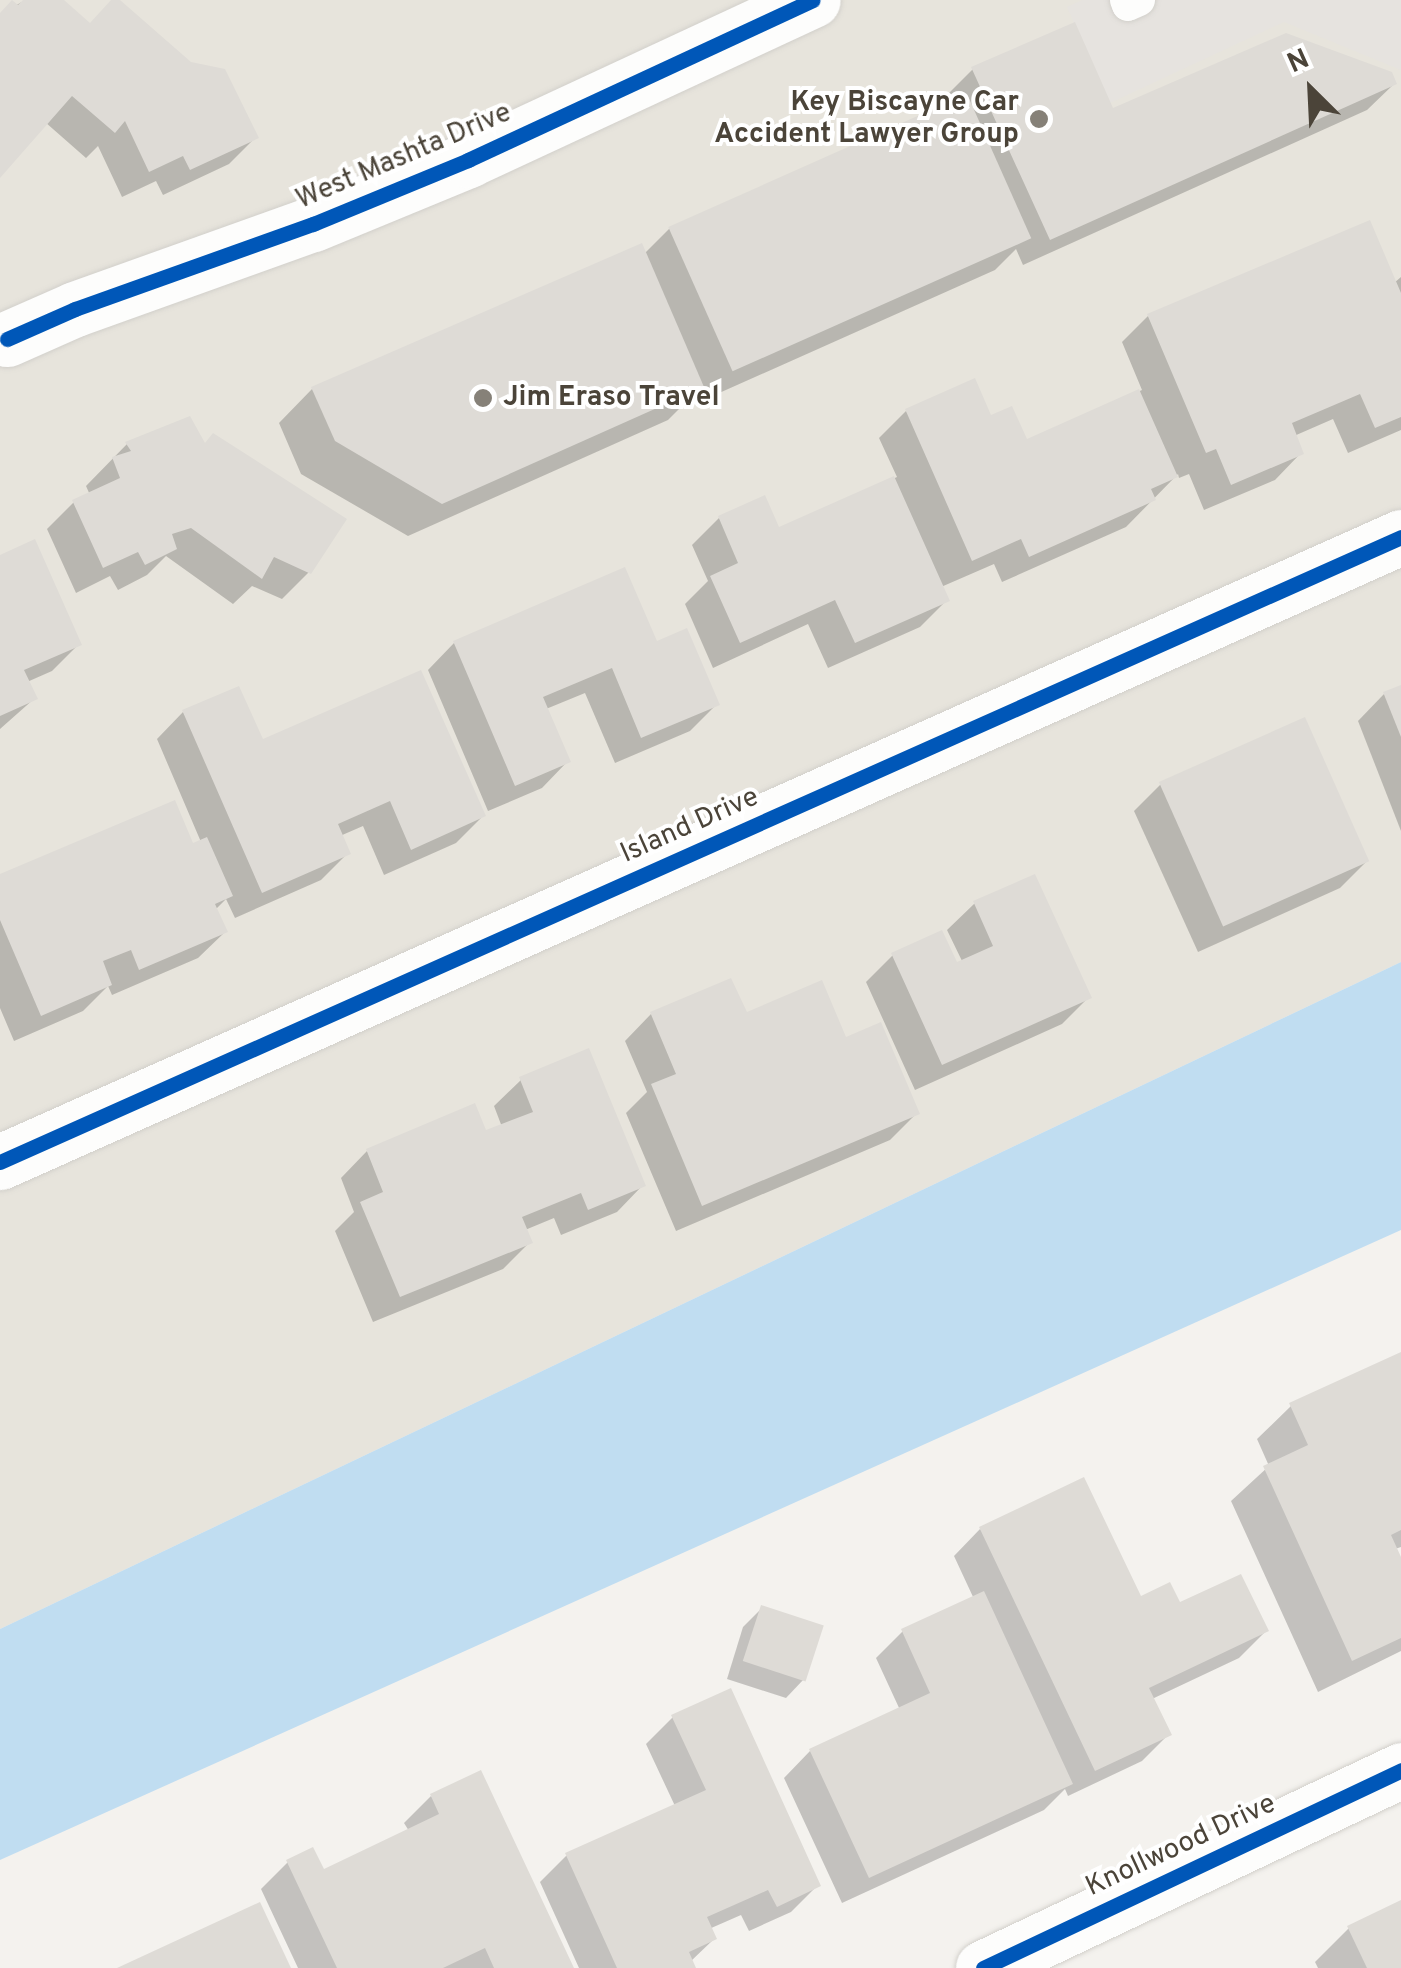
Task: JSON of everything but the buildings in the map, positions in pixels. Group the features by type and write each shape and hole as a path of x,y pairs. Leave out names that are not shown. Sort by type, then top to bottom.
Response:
{"street":[{"name":"West Mashta Drive","path":"2,349 76,308 313,224 468,160 813,0"},
{"name":"Island Drive","path":"0,1162 1401,536"},
{"name":"Knollwood Drive","path":"984,1968 1401,1770"}],"lane":[{"path":"1126,0 1128,5 1138,0"}],"shaded area":[{"path":"0,0 1401,0 1401,962 0,1629"},
{"path":"1082,0 1401,0 1401,70 1284,22 1110,103 1067,7"}],"water":[{"path":"1401,962 1401,1230 0,1860 0,1629"}],"cycle path":[{"path":"7,339 75,309 313,224 468,160 813,0"},
{"path":"0,1162 1401,537"},
{"path":"983,1968 1401,1770"}],"place":[{"name":"Key Biscayne Car Accident Lawyer Group","path":"1039,119"},
{"name":"Jim Eraso Travel","path":"483,398"}]}
